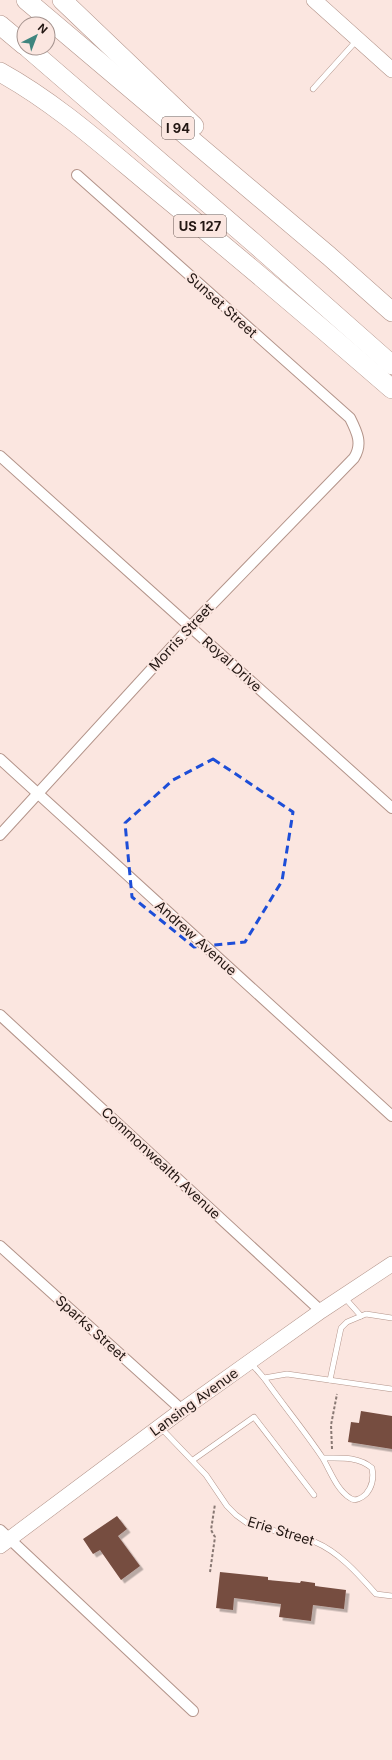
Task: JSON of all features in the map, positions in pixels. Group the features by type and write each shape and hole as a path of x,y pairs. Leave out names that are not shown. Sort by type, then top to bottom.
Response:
{"highway":[{"name":"I 94","path":"26,0 329,256 392,312"},
{"path":"62,0 141,74 329,256"},
{"path":"0,25 16,38"},
{"name":"I 94","path":"37,56 133,137 392,365"},
{"name":"US 127","path":"0,72 26,87 72,120 288,298 392,389"}],"main road":[{"path":"314,0 392,70"},
{"name":"Lansing Avenue","path":"3,1538 321,1311 392,1264"}],"street":[{"name":"Sunset Street","path":"77,175 350,418 359,440"},
{"name":"Morris Street","path":"0,835 190,627 354,458 359,447 359,440"},
{"name":"Royal Drive","path":"0,456 392,808"},
{"name":"Andrew Avenue","path":"0,759 392,1116"},
{"name":"Commonwealth Avenue","path":"0,1015 321,1311"},
{"name":"Sparks Street","path":"0,1246 182,1410"},
{"path":"3,1538 193,1711"}],"lane":[{"path":"313,88 357,39"},
{"path":"344,1295 361,1316"},
{"path":"330,1380 341,1328 347,1322 366,1314 392,1318"},
{"path":"250,1362 264,1378 322,1458 341,1489 350,1499 357,1500 369,1490 373,1482 373,1474 372,1468 366,1463 355,1459 322,1458"},
{"path":"264,1378 286,1374 392,1389"},
{"path":"193,1460 254,1418 314,1495"},
{"name":"Erie Street","path":"160,1427 206,1475 227,1506 247,1524 315,1542 324,1546 360,1576 376,1594 392,1596"}],"path":[{"path":"332,1448 331,1425 337,1394"},
{"path":"210,1572 215,1537 211,1530 215,1504"}],"highlighted area":[{"path":"213,759 293,812 282,881 245,942 194,947 132,897 125,823 173,780"}],"building":[{"path":"361,1411 392,1416 392,1449 348,1442 351,1422 359,1423"},
{"path":"117,1516 127,1529 118,1536 140,1566 121,1580 100,1550 93,1554 83,1539"},
{"path":"220,1572 268,1577 268,1580 315,1583 315,1586 346,1590 344,1609 313,1605 311,1621 279,1617 281,1604 234,1598 233,1610 216,1608"}]}
